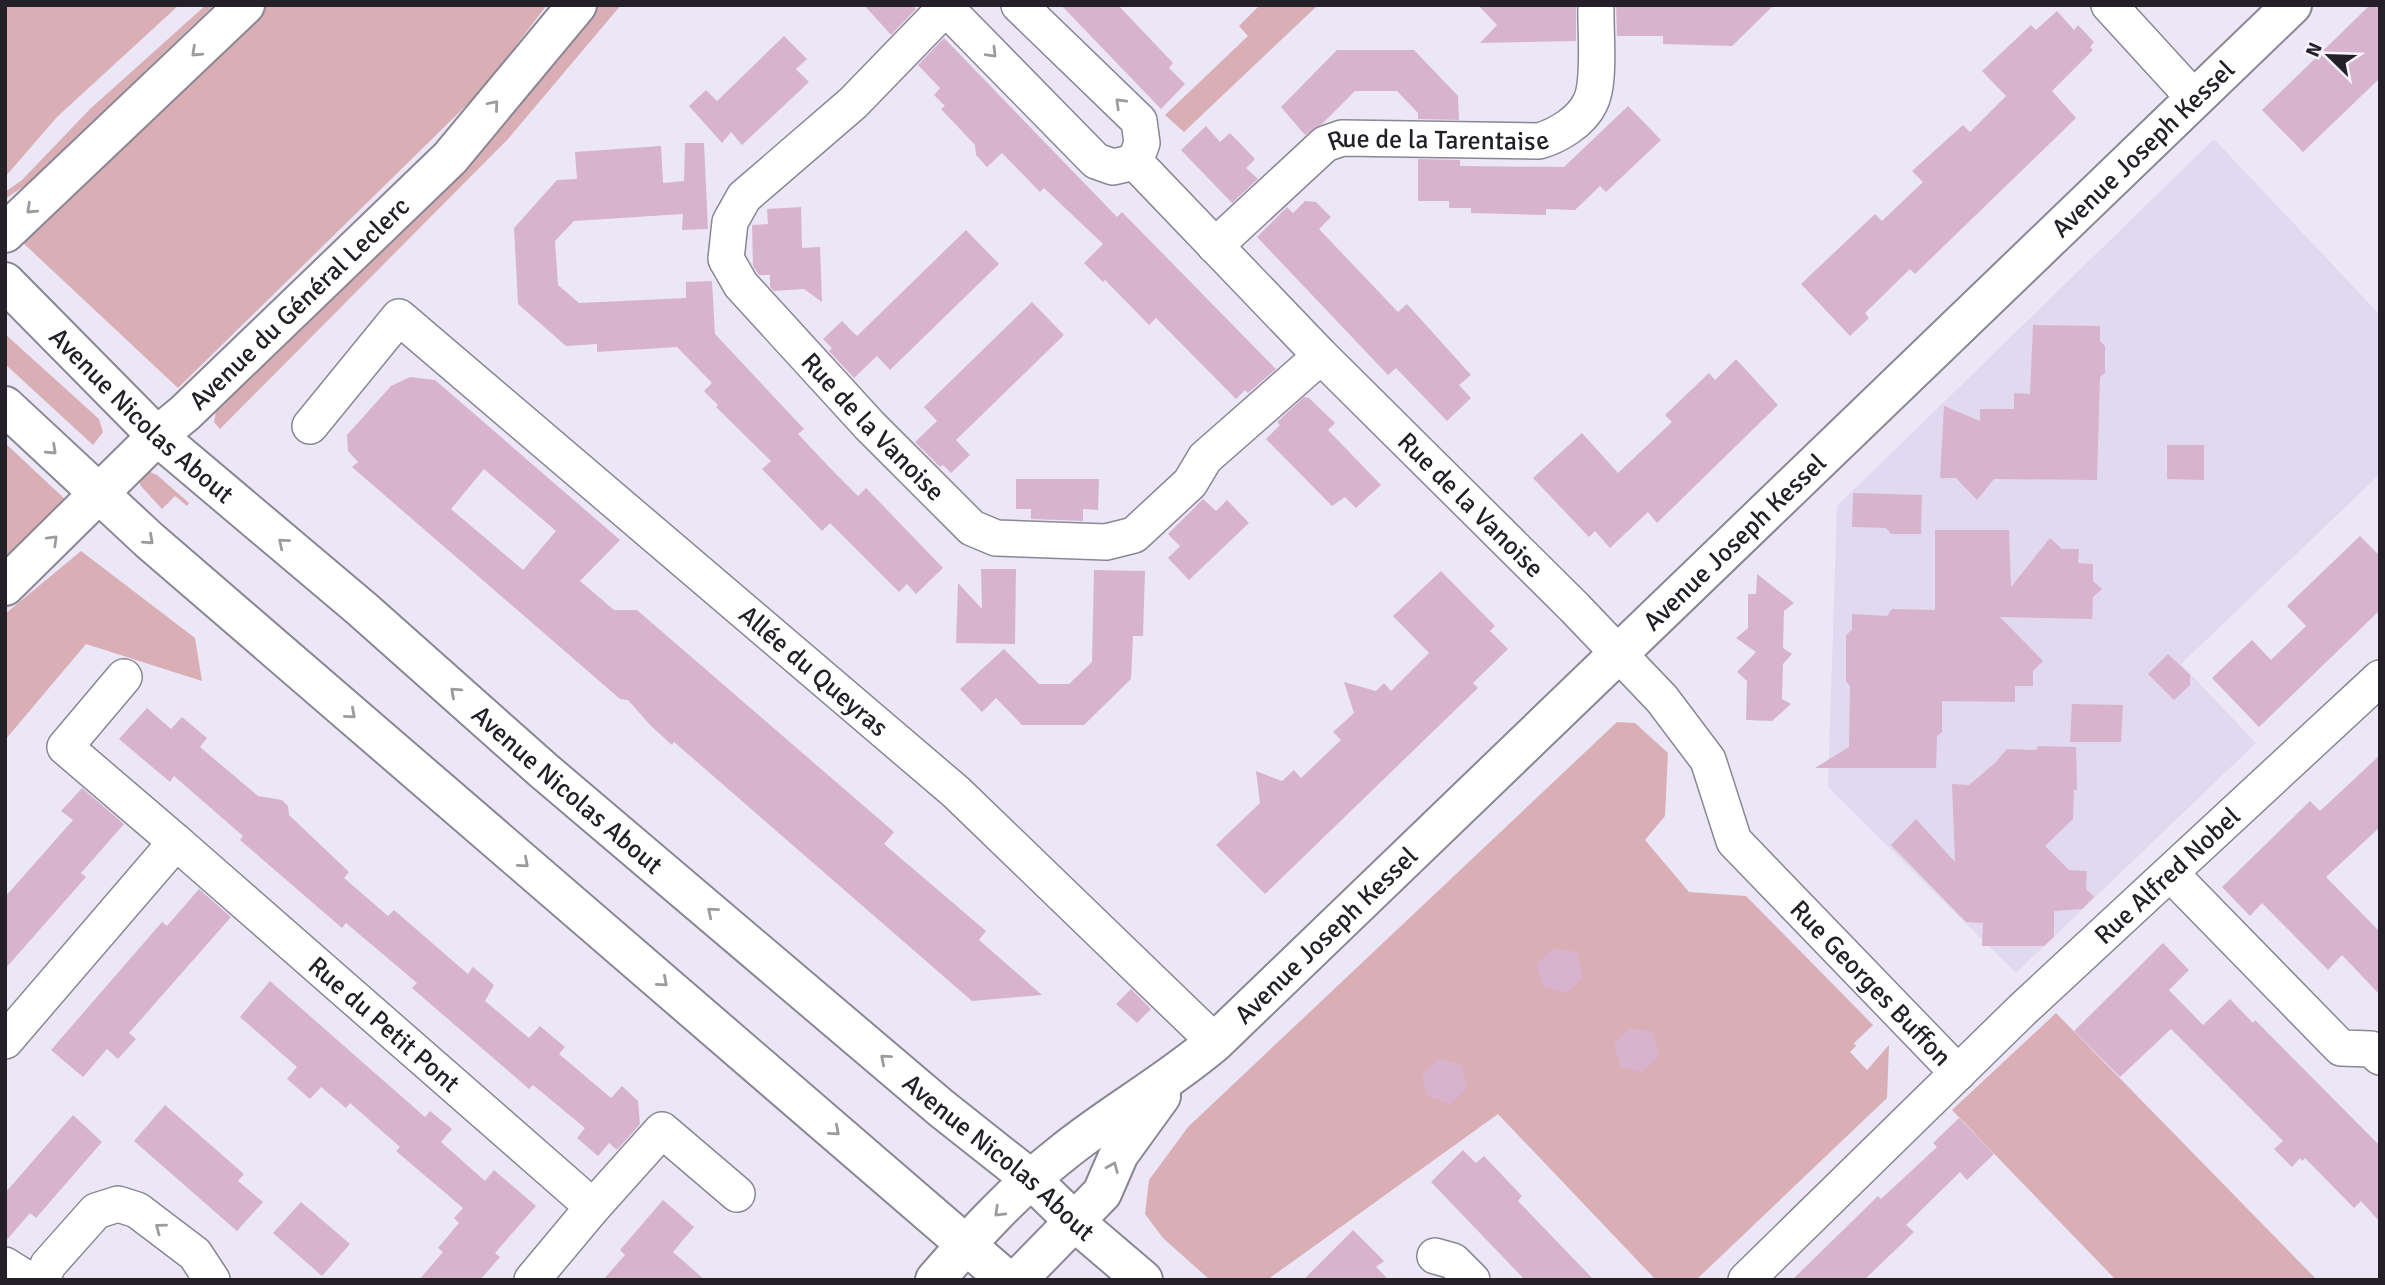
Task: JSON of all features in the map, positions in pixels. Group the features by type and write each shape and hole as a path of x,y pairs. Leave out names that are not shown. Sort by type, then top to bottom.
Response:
{"main road":[{"path":"5,233 245,5"},
{"name":"Avenue du Général Leclerc","path":"5,586 157,436 185,413 450,158 577,5"},
{"name":"Avenue Joseph Kessel","path":"935,1280 966,1245 1060,1155 1176,1076 1215,1042 2292,5"},
{"name":"Avenue Nicolas About","path":"5,282 157,436 362,609 543,770 941,1108 1032,1180 1075,1222 1143,1280"},
{"path":"5,406 149,540 1007,1280"},
{"name":"Avenue Joseph Kessel","path":"1017,1280 1102,1193 1119,1154 1176,1076"},
{"path":"924,1208 925,1280"}],"street":[{"path":"1019,5 1139,121 1142,143 1135,162"},
{"name":"Rue de la Tarentaise","path":"1215,246 1325,144 1342,138 1539,141 1559,135 1590,104 1595,79 1596,5"},
{"path":"2109,5 2195,99"},
{"name":"Rue de la Vanoise","path":"1321,356 1205,458 1190,483 1135,535 1106,542 996,538 972,528 870,426 741,285 726,259 730,222 744,197 853,103 946,6 1096,162 1113,167 1135,162 1321,356 1618,653"},
{"name":"Allée du Queyras","path":"310,426 399,317 956,793 1215,1042"},
{"name":"Rue Georges Buffon","path":"1618,653 1662,699 1708,760 1734,841 1958,1073 1746,1280"},
{"name":"Rue du Petit Pont","path":"124,677 65,747 593,1207"},
{"name":"Rue Alfred Nobel","path":"1958,1073 2380,678"},
{"path":"5,1041 176,842"},
{"path":"2171,874 2341,1048 2371,1049 2380,1057"},
{"path":"532,1280 662,1130 737,1194"},
{"path":"42,1280 48,1265 96,1211 118,1204 136,1210 195,1254 208,1278"},
{"path":"1435,1256 1453,1261 1472,1280"},
{"path":"5,1265 29,1280"}],"shaded area":[{"path":"5,5 179,5 57,117 5,177"},
{"path":"206,5 214,5 26,185 5,199 5,192 22,180 90,109"},
{"path":"266,5 547,5 480,92 178,388 21,241"},
{"path":"592,5 621,5 508,139 220,429 214,422 218,400"},
{"path":"1260,5 1318,5 1184,132 1165,115 1248,36 1239,26"},
{"path":"2214,139 2380,315 2380,474 2181,664 2256,743 2016,973 1828,787 1837,506"},
{"path":"5,334 99,419 103,432 93,445 5,364"},
{"path":"5,443 68,502 5,557"},
{"path":"148,471 157,475 189,503 187,506 175,496 162,509 140,485 140,475"},
{"path":"81,551 195,638 202,681 86,644 5,740 5,614"},
{"path":"1617,722 1635,723 1668,753 1665,816 1645,840 1689,892 1746,896 1873,1025 1854,1043 1856,1046 1850,1052 1867,1070 1889,1045 1887,1098 1696,1280 1656,1280 1498,1114 1267,1280 1210,1280 1163,1238 1145,1214 1149,1180 1188,1127"},
{"path":"2056,1013 2317,1280 2116,1280 1952,1110"}],"building":[{"path":"864,5 912,5 916,9 891,35"},
{"path":"1061,5 1118,5 1173,63 1169,68 1185,84 1161,109"},
{"path":"1478,5 1576,5 1576,41 1480,43 1497,25"},
{"path":"1616,5 1774,5 1732,46 1663,44 1663,36 1617,36"},
{"path":"2370,5 2380,5 2380,78 2303,152 2262,110"},
{"path":"2057,11 2074,30 2078,25 2094,42 2090,47 2093,50 2052,91 2076,118 1915,274 1910,269 1865,313 1869,318 1850,336 1801,284 1875,214 1882,221 1923,182 1912,171 1963,125 1970,132 2006,96 1982,71 2031,25 2036,30"},
{"path":"784,36 807,59 796,69 809,82 742,145 731,132 722,143 689,106 706,90 717,101"},
{"path":"944,38 1117,217 1122,212 1276,369 1248,393 1245,390 1236,399 1156,318 1149,325 1105,280 1103,282 1084,263 1103,244 1044,188 1040,192 1002,153 987,167 976,155 975,145 941,109 945,106 934,95 940,88 918,65"},
{"path":"1337,50 1414,50 1458,96 1459,120 1418,119 1418,113 1397,91 1355,91 1322,124 1305,135 1281,107"},
{"path":"1628,106 1661,140 1606,192 1600,186 1575,210 1546,209 1546,215 1471,213 1471,208 1449,208 1449,201 1418,201 1418,159 1460,160 1460,166 1564,167"},
{"path":"1206,126 1220,142 1230,133 1255,159 1246,168 1258,179 1232,203 1181,150"},
{"path":"685,143 704,143 708,229 682,230 683,214 574,221 555,241 558,285 579,303 686,298 686,282 712,281 715,334 804,429 798,434 832,470 858,496 866,488 943,568 916,594 907,584 899,592 830,523 822,531 762,469 771,461 716,407 718,405 704,391 712,383 677,347 597,352 597,344 566,346 518,304 514,228 557,180 577,179 575,152 661,146 663,183 684,181"},
{"path":"1305,201 1316,202 1331,217 1319,229 1398,312 1407,304 1471,375 1459,385 1471,398 1447,421 1396,368 1388,375 1257,237 1287,207 1293,213"},
{"path":"801,207 802,248 820,247 822,302 804,289 774,291 770,287 770,275 759,275 753,266 752,225 768,224 767,209"},
{"path":"966,230 999,264 890,370 877,356 854,378 829,351 832,348 823,339 842,321 857,336"},
{"path":"1032,302 1064,335 956,440 970,455 951,473 943,465 940,467 915,442 937,421 924,407"},
{"path":"2033,325 2100,326 2100,341 2105,346 2105,373 2100,377 2097,480 1994,479 1977,500 1956,478 1940,478 1944,406 1980,421 1980,409 2014,409 2014,393 2030,394"},
{"path":"1736,359 1778,405 1657,523 1648,512 1610,548 1595,531 1589,537 1533,478 1582,433 1618,473 1672,422 1665,415 1709,373 1715,380"},
{"path":"410,377 435,380 620,540 580,581 614,610 637,610 894,832 884,844 986,931 979,940 1042,995 972,1001 674,742 672,745 628,700 620,699 352,467 358,462 348,451 347,435 391,386","holes":["484,469 556,531 523,570 451,509"]},
{"path":"1304,397 1309,398 1335,423 1328,430 1381,485 1356,508 1345,497 1332,506 1266,439 1280,425 1277,422"},
{"path":"2167,445 2204,445 2204,480 2167,479"},
{"path":"1016,479 1099,479 1098,510 1083,509 1083,521 1031,519 1031,509 1016,509"},
{"path":"1853,493 1922,495 1921,534 1891,534 1886,528 1852,527"},
{"path":"1203,499 1216,511 1227,500 1249,523 1189,580 1168,558 1180,546 1168,534"},
{"path":"1935,530 2009,530 2011,587 2050,538 2062,549 2079,549 2078,563 2093,564 2093,581 2102,589 2093,597 2092,619 2000,617 2043,661 2033,671 2033,686 2015,686 2015,702 1942,701 1942,732 1937,736 1936,768 1815,768 1849,747 1850,686 1846,681 1846,635 1852,630 1852,614 1887,616 1892,609 1935,610"},
{"path":"2360,536 2380,556 2380,610 2259,727 2212,678 2252,640 2271,660 2306,626 2287,606"},
{"path":"981,569 1016,569 1015,644 956,643 958,583 982,609"},
{"path":"1094,570 1145,571 1143,636 1133,636 1131,679 1084,725 1022,725 996,698 982,712 960,689 1004,649 1039,684 1069,684 1092,662"},
{"path":"1441,571 1495,626 1490,631 1508,649 1473,683 1478,688 1265,894 1216,845 1260,803 1256,771 1282,781 1294,770 1301,778 1341,740 1333,732 1354,713 1344,682 1376,691 1384,683 1391,691 1429,653 1393,616"},
{"path":"1757,574 1794,603 1784,611 1783,648 1792,654 1783,664 1782,699 1791,704 1772,721 1746,720 1747,681 1737,672 1756,652 1736,638 1748,628 1748,594 1756,594"},
{"path":"2168,654 2190,675 2190,685 2174,700 2148,674"},
{"path":"2072,704 2123,705 2121,742 2070,742"},
{"path":"147,708 171,729 182,717 207,738 200,747 258,796 282,800 288,806 289,815 349,872 344,878 388,916 394,910 468,974 473,967 494,985 485,1001 529,1038 540,1026 565,1047 559,1054 611,1098 622,1086 638,1101 640,1124 617,1150 609,1143 598,1156 577,1138 585,1128 533,1085 529,1089 412,988 417,983 346,923 342,928 240,840 243,836 174,776 170,782 119,739"},
{"path":"2038,746 2076,747 2077,790 2074,790 2073,819 2045,846 2069,870 2087,871 2086,889 2094,897 2082,909 2054,911 2054,937 2044,946 1982,946 1983,923 1966,922 1891,845 1916,819 1955,862 1952,784 1969,785 2007,749 2036,750"},
{"path":"2380,755 2380,827 2326,877 2380,932 2380,995 2342,955 2328,970 2262,903 2250,916 2222,887 2310,801 2320,811"},
{"path":"82,788 124,824 81,873 86,877 5,969 5,897 73,820 61,811"},
{"path":"199,889 231,917 129,1033 136,1039 118,1059 107,1049 83,1077 51,1050 162,922 167,926"},
{"path":"2163,943 2189,970 2169,990 2203,1025 2230,999 2253,1023 2255,1020 2380,1146 2380,1222 2361,1201 2354,1208 2305,1158 2302,1161 2300,1158 2292,1167 2274,1149 2283,1141 2171,1029 2120,1077 2074,1031"},
{"path":"1554,948 1577,952 1583,977 1567,993 1544,987 1536,964"},
{"path":"270,981 425,1117 430,1111 452,1129 441,1142 485,1181 494,1170 536,1206 495,1253 500,1257 480,1280 419,1280 443,1252 438,1248 459,1223 454,1218 463,1208 396,1151 400,1147 350,1103 346,1108 321,1087 310,1099 287,1079 297,1067 240,1017"},
{"path":"1131,989 1151,1009 1137,1023 1116,1004"},
{"path":"1630,1028 1653,1032 1659,1056 1642,1072 1620,1067 1614,1043"},
{"path":"1439,1058 1462,1065 1467,1088 1451,1104 1427,1096 1422,1075"},
{"path":"165,1105 244,1174 238,1181 263,1202 237,1231 134,1141"},
{"path":"73,1115 102,1142 36,1218 30,1213 5,1242 5,1193"},
{"path":"1959,1118 1994,1154 1967,1180 1960,1172 1906,1225 1914,1232 1864,1280 1792,1280 1878,1196 1881,1199 1937,1147 1933,1143"},
{"path":"1463,1150 1476,1163 1484,1156 1522,1196 1518,1201 1594,1280 1525,1280 1431,1182"},
{"path":"663,1200 694,1227 673,1252 705,1280 603,1280 625,1255 620,1250"},
{"path":"301,1202 350,1244 322,1276 273,1233"},
{"path":"1353,1230 1384,1261 1376,1267 1389,1280 1303,1280"}]}
